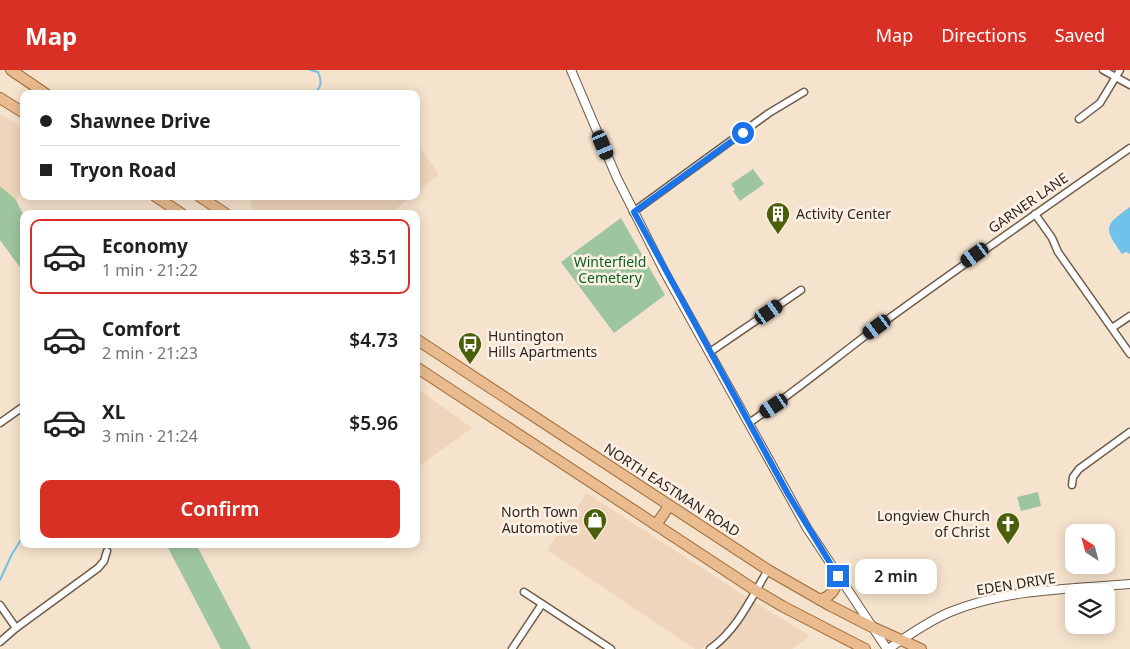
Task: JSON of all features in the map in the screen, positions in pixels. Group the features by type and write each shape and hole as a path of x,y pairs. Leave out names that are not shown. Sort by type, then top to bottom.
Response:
{"main road":[{"path":"11,70 40,90"},
{"path":"22,70 33,85"},
{"path":"0,98 20,110"},
{"path":"161,200 176,210"},
{"path":"205,200 220,210"},
{"name":"NORTH EASTMAN ROAD","path":"420,342 768,570 872,627 921,649"},
{"path":"420,370 755,590 789,610 865,649"},
{"path":"656,525 669,506"},
{"path":"820,600 835,590 838,576"}],"street":[{"path":"571,70 617,178 710,352 807,528 888,649"},
{"path":"1103,70 1130,85"},
{"path":"1079,119 1100,103 1120,70"},
{"path":"634,212 772,111 804,92"},
{"name":"GARNER LANE","path":"749,423 786,398 975,255 1130,148"},
{"path":"1035,214 1052,238 1056,250 1130,354"},
{"path":"710,352 801,290"},
{"path":"1112,328 1130,316"},
{"path":"0,423 20,409"},
{"path":"1072,485 1073,477 1079,469 1130,432"},
{"path":"0,642 100,566 104,562 107,551"},
{"path":"710,649 733,628 768,570"},
{"name":"EDEN DRIVE","path":"888,649 939,617 980,601 1028,593 1130,584"},
{"path":"524,592 612,649"},
{"path":"512,649 542,604"},
{"path":"0,605 16,628"}],"shaded area":[{"path":"0,114 20,126 20,195 16,200 0,186"},
{"path":"420,148 439,174 420,190"},
{"path":"252,200 407,200 395,210 256,210 249,205"},
{"path":"420,391 472,428 420,465"},
{"path":"587,493 737,591 810,636 792,649 709,649 706,645 701,649 695,649 547,550"}],"green space":[{"path":"753,169 764,184 740,201 733,191 735,190 731,184"},
{"path":"0,186 16,200 21,210 20,268 0,240"},
{"name":"Winterfield Cemetery","path":"621,218 665,295 614,333 561,262"},
{"path":"1038,492 1041,506 1021,511 1017,497"},
{"path":"168,548 198,548 251,649 221,649"}],"water":[{"path":"1130,207 1130,254 1126,252 1122,254 1112,238 1109,228 1115,219"}],"waterway":[{"path":"310,70 318,72 321,81 320,87 317,90"},
{"path":"0,580 20,541"}],"place":[{"name":"Activity Center","path":"778,235"},
{"name":"Huntington Hills Apartments","path":"470,365"},
{"name":"North Town Automotive","path":"595,541"},
{"name":"Longview Church of Christ","path":"1008,545"}],"route":[{"path":"743,133 634,212 807,528 838,576"}]}
